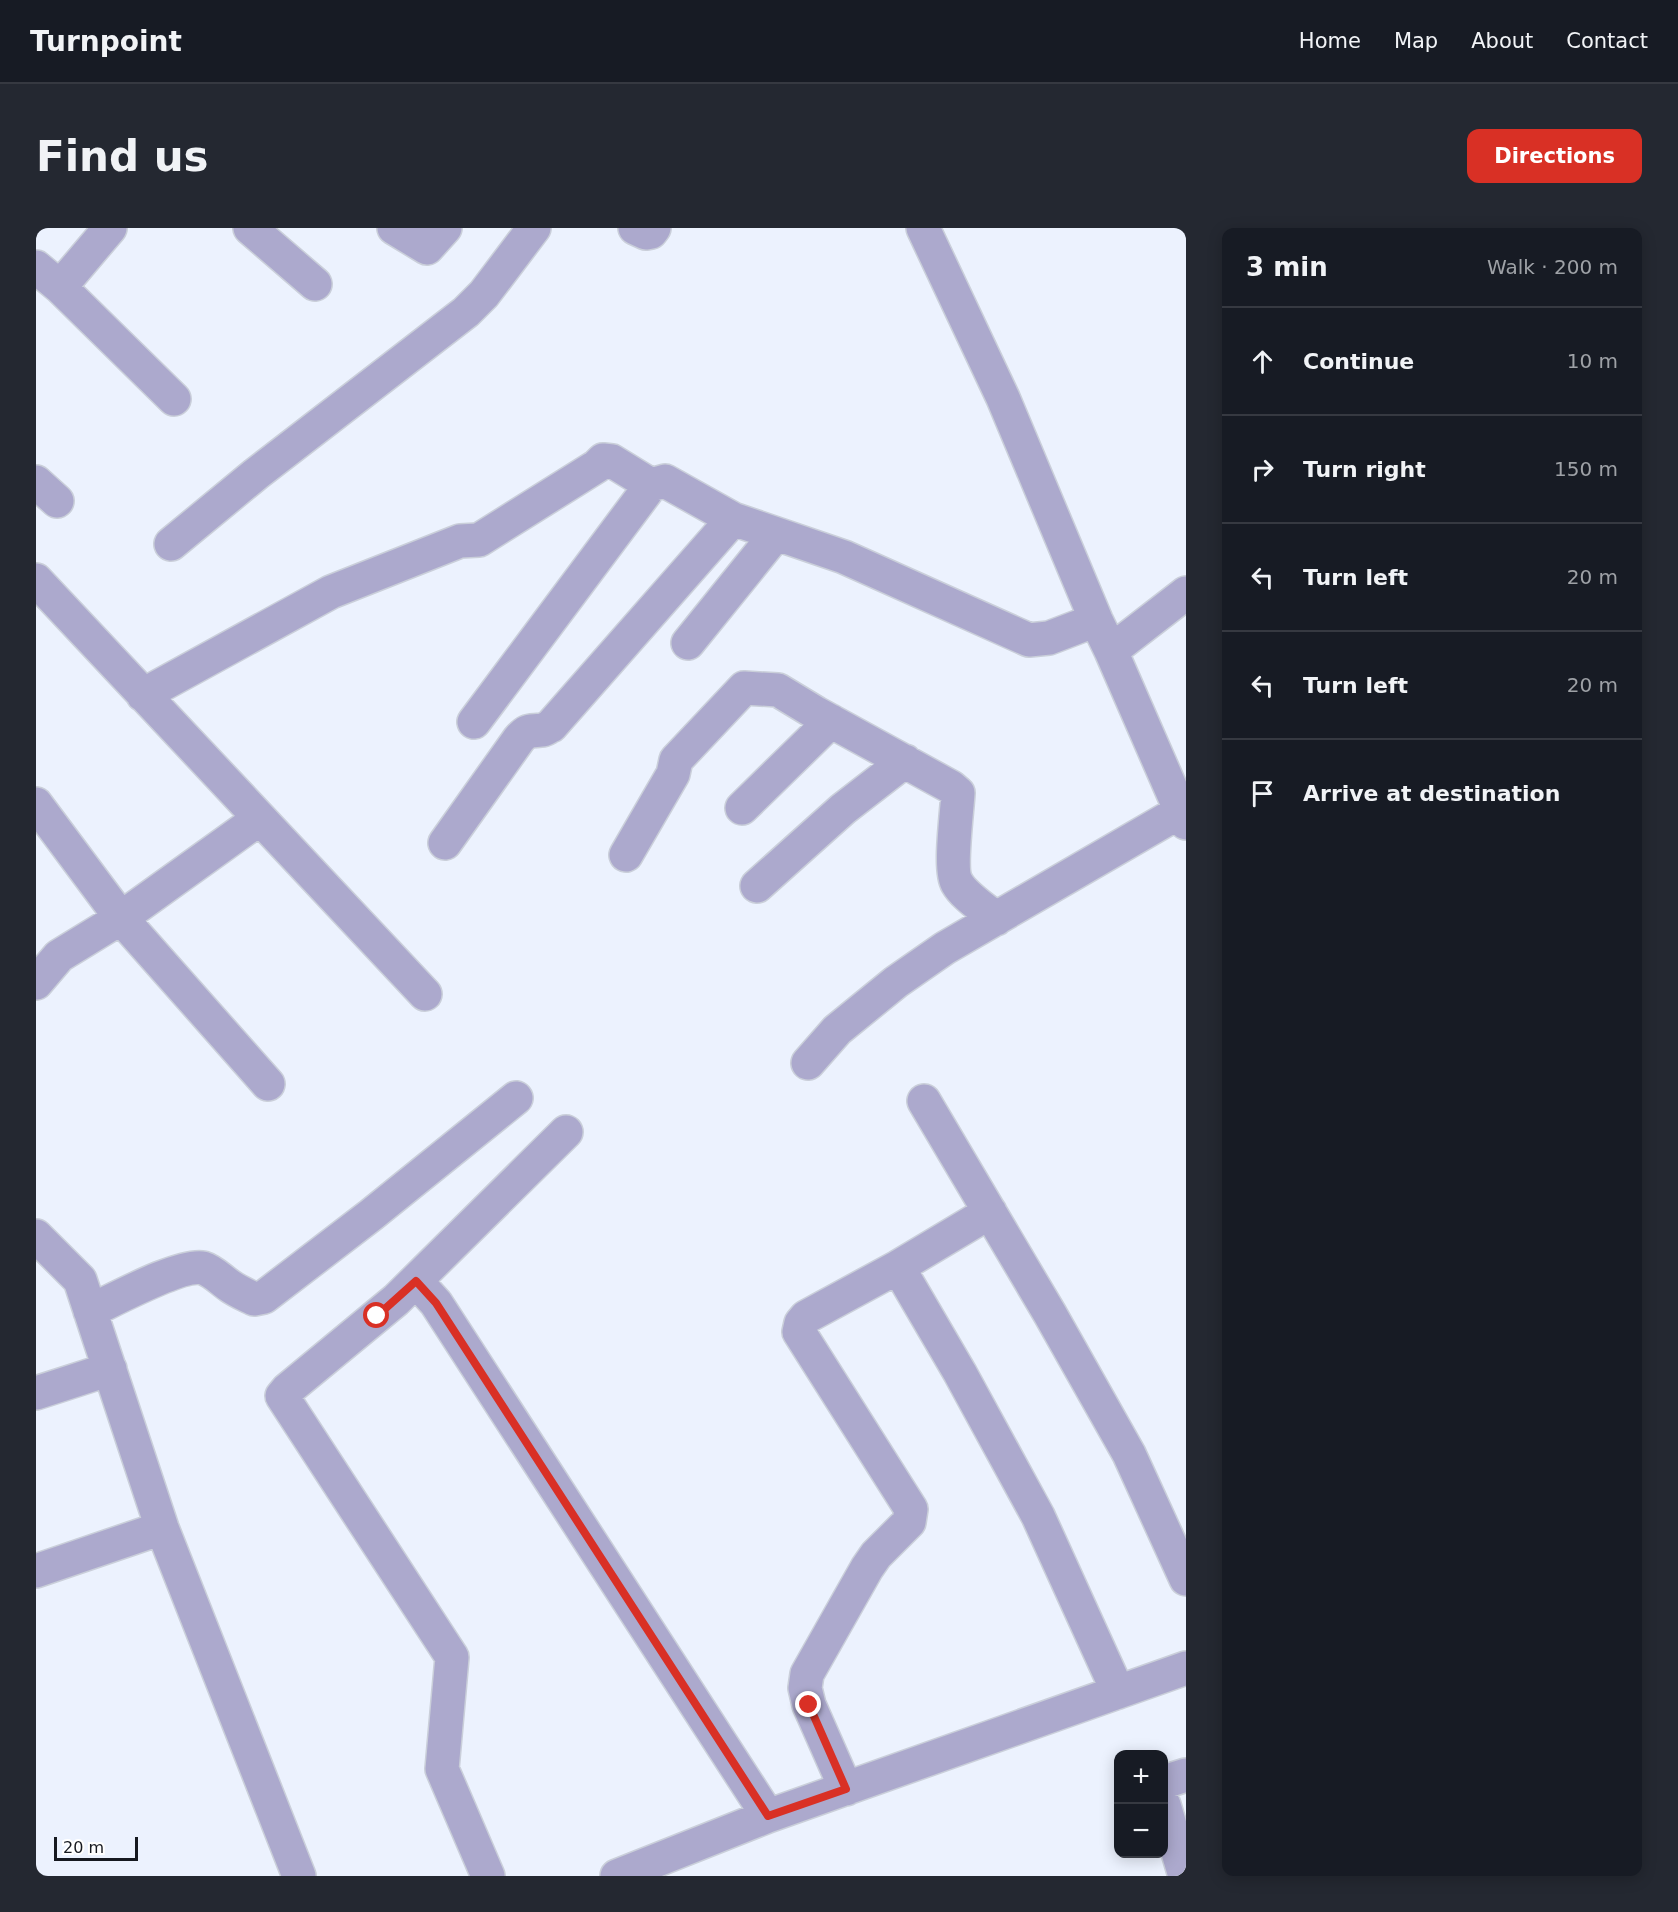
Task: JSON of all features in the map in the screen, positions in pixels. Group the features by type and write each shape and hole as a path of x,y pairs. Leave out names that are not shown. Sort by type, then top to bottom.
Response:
{"street":[{"path":"110,228 48,277 174,399"},
{"path":"250,228 315,284"},
{"path":"394,228 427,248 445,228"},
{"path":"171,544 256,474 466,312 484,294 534,228"},
{"path":"635,228 646,233 651,232 654,228"},
{"path":"808,1063 837,1030 896,982 945,948 1184,817 1112,651 1096,620 1003,398 923,228"},
{"path":"143,695 331,592 460,541 479,540 603,460 612,461 651,485"},
{"path":"474,722 651,485 665,481 733,519 844,557 1029,640 1049,638 1096,620"},
{"path":"445,843 525,732 533,729 541,731 551,726 733,519"},
{"path":"688,644 776,534"},
{"path":"36,580 425,994"},
{"path":"1112,651 1186,593"},
{"path":"626,855 673,774 676,760 744,688 778,690 951,787 958,794 955,880 996,919"},
{"path":"742,808 831,721"},
{"path":"757,886 843,809 904,761"},
{"path":"36,804 121,918 268,1084"},
{"path":"36,983 59,956 121,918 259,819"},
{"path":"90,1311 172,1273 194,1268 203,1268 254,1299 264,1297 371,1215 516,1098"},
{"path":"924,1101 1050,1314 1129,1454 1186,1579"},
{"path":"488,1876 442,1769 452,1657 282,1396 396,1300 566,1132"},
{"path":"846,1789 809,1705 805,1688 807,1674 867,1568 876,1555 909,1522 911,1509 799,1332 801,1323 806,1317 898,1267 990,1212"},
{"path":"36,1236 80,1280 162,1528 298,1876"},
{"path":"898,1267 960,1373 1038,1516 1118,1692"},
{"path":"416,1281 436,1303 768,1816"},
{"path":"36,1393 110,1369"},
{"path":"36,1571 162,1528"},
{"path":"616,1876 768,1816 1186,1668"},
{"path":"1168,1781 1186,1775"},
{"path":"1168,1819 1185,1876"}],"route":[{"path":"377,1316 416,1281 436,1303 768,1816 846,1789 809,1705"}]}
